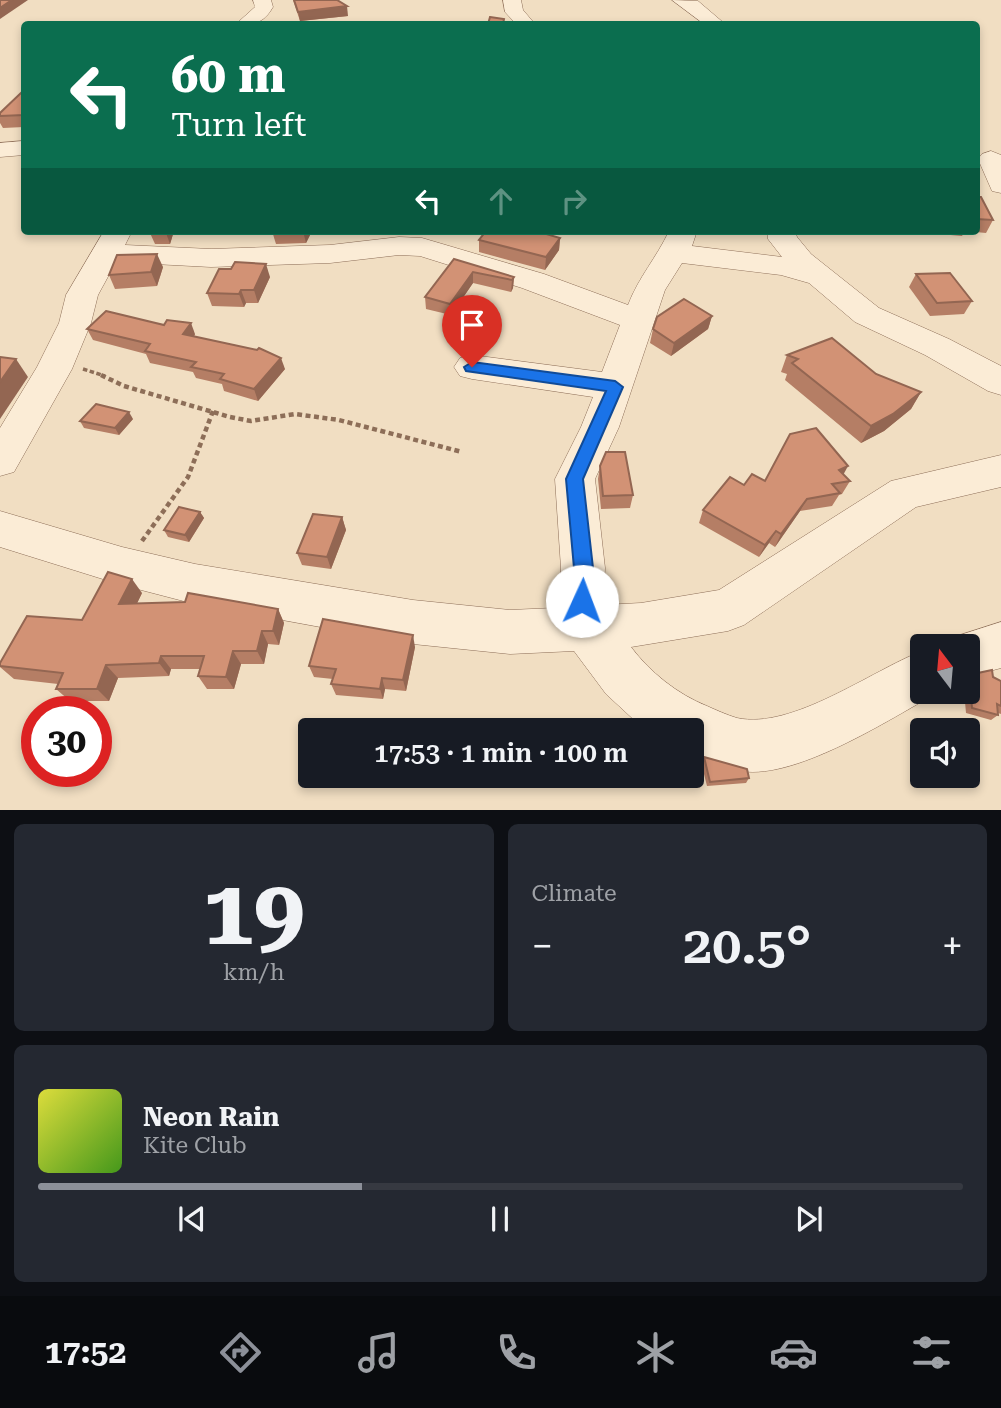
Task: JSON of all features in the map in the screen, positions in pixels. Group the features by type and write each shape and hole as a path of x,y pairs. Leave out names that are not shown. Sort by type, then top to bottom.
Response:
{"street":[{"path":"250,21 260,15 264,7 262,0"},
{"path":"512,0 514,12 523,21"},
{"path":"681,0 692,5 711,21"},
{"path":"0,150 21,148"},
{"path":"989,159 1001,185"},
{"path":"783,235 791,249 815,275 867,315 937,347 1001,382"},
{"path":"0,461 54,369 75,323 82,295 113,242 211,258 330,254 399,246 422,247 533,281 637,320"},
{"path":"577,629 582,601 583,568 575,479 628,355 637,320 649,290 678,242 784,265 815,275"},
{"path":"472,367 615,387"},
{"path":"0,528 122,566 195,584 413,622 510,632 577,629 653,624 728,610 905,493 1001,471"},
{"path":"577,629 623,677 668,716 737,744 759,745 818,730 910,681"},
{"path":"980,651 1001,645"}],"path":[{"path":"54,369 75,368 96,372 124,386 251,421 295,414 339,420 462,452"},
{"path":"122,566 158,522 187,477 213,411"}],"building":[{"path":"0,0 12,0 0,8"},
{"path":"294,0 337,0 347,6 298,12"},
{"path":"490,17 504,19 504,21 489,21"},
{"path":"21,93 21,115 0,116"},
{"path":"980,197 981,197 993,220 980,219"},
{"path":"483,235 550,235 560,238 546,257 479,240"},
{"path":"157,254 151,272 109,275 117,255"},
{"path":"454,259 514,277 512,280 473,272 450,304 425,297"},
{"path":"235,262 266,264 254,290 241,290 239,294 207,293 219,269 231,269"},
{"path":"950,273 972,301 937,303 916,274"},
{"path":"684,299 712,316 674,343 653,329 657,317"},
{"path":"106,311 164,325 167,320 191,323 183,334 257,350 259,348 281,358 254,389 220,379 224,374 191,367 196,362 145,351 150,344 87,329"},
{"path":"832,338 876,374 921,392 893,414 871,426 792,363 798,359 787,355"},
{"path":"0,357 16,359 0,382"},
{"path":"96,404 129,412 115,428 80,421"},
{"path":"816,428 848,466 839,470 850,481 832,484 840,493 807,499 781,534 776,531 765,545 703,510 730,477 744,485 752,474 765,481 790,434"},
{"path":"606,452 625,452 633,495 603,496 600,466"},
{"path":"179,507 200,512 185,535 164,530"},
{"path":"313,514 342,517 327,557 297,553"},
{"path":"108,572 132,579 119,604 185,602 188,593 278,609 273,631 262,631 257,651 233,651 226,677 198,676 204,656 161,656 159,663 106,665 97,689 56,689 63,673 0,666 27,616 82,620"},
{"path":"323,619 413,635 403,680 382,678 380,689 331,684 336,669 309,666"},
{"path":"992,670 993,677 1001,681 1001,706 997,704 998,715 972,708 972,704 980,704 980,673"},
{"path":"704,757 747,769 749,778 710,782"}],"route":[{"path":"472,367 615,387 600,427 575,479 583,568 582,601"}]}
